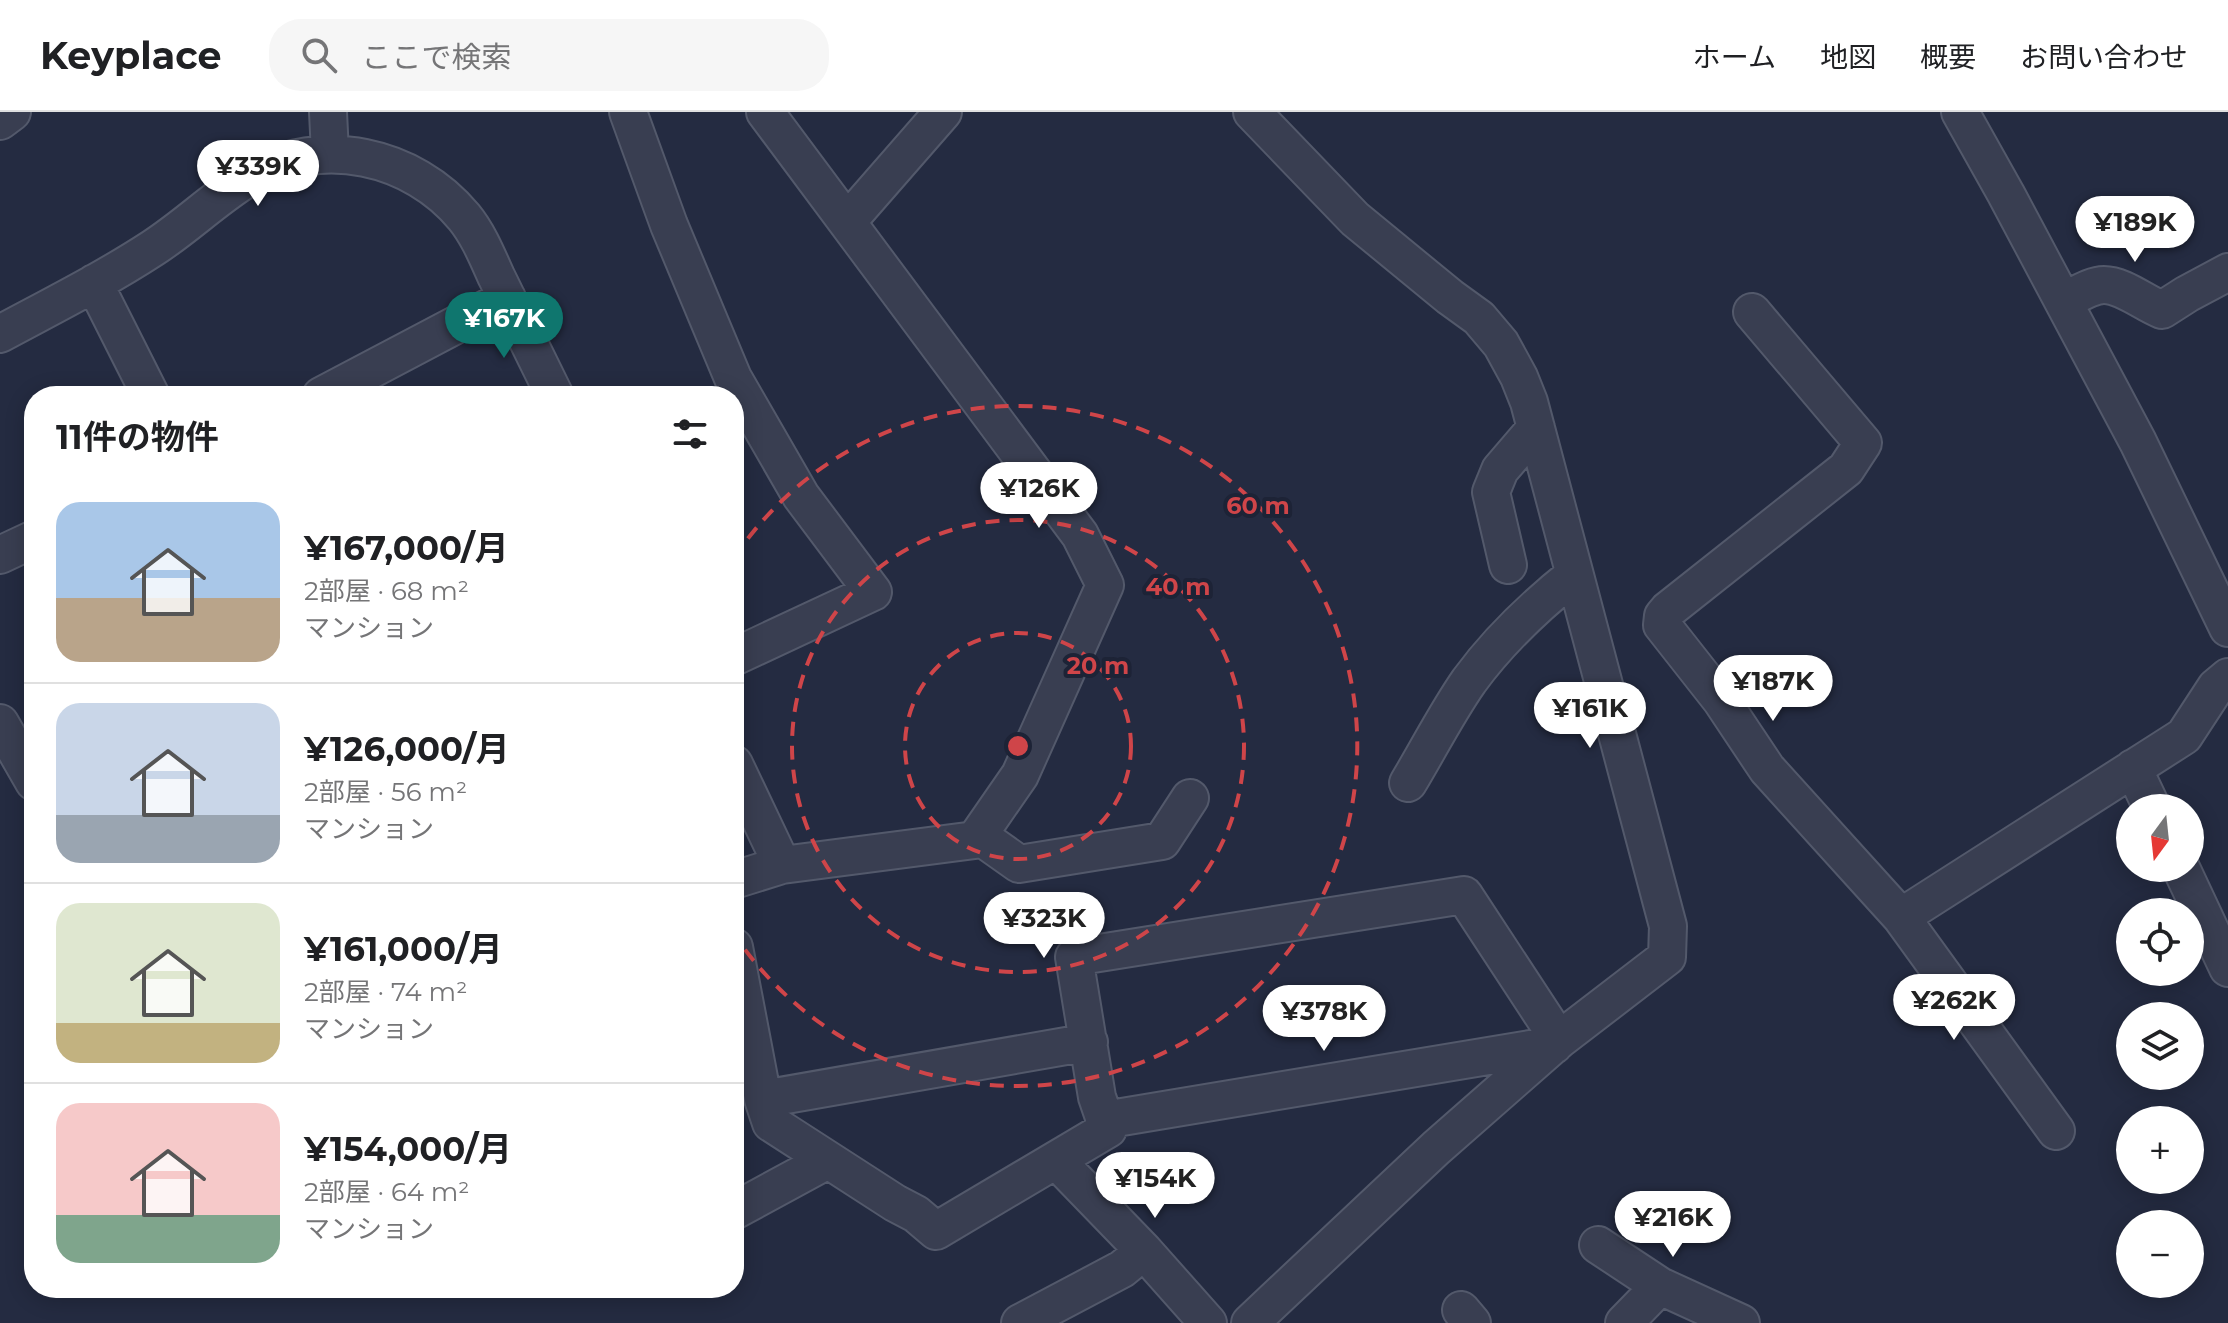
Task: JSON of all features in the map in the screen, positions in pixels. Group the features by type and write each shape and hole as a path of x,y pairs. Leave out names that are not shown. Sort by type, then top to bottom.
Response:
{"street":[{"path":"0,121 12,112"},
{"path":"328,112 330,153"},
{"path":"628,112 669,225 738,386"},
{"path":"744,877 782,865 975,840 1020,775 1105,585 1080,535 765,112"},
{"path":"847,222 943,112"},
{"path":"1250,1323 1436,1148 1557,1042 1667,957 1668,945 1668,926 1536,428 1519,377 1501,344 1479,318 1355,219 1252,112"},
{"path":"1960,112 2138,442 2226,619"},
{"path":"0,334 123,268 253,175 278,163 330,153 357,155 407,171 429,184 465,218 550,386"},
{"path":"2063,301 2106,285 2162,310 2228,272"},
{"path":"94,283 146,386"},
{"path":"340,386 507,298"},
{"path":"1752,312 1863,443 1846,469 1668,610 1663,616 1662,625 1721,700 1767,769 1901,917 2056,1131"},
{"path":"744,397 801,496 873,592 744,652"},
{"path":"1508,565 1491,492 1500,470 1536,428"},
{"path":"0,555 24,544"},
{"path":"1408,783 1469,682 1494,650 1534,607 1574,575"},
{"path":"1901,917 2184,736 2216,687 2228,677"},
{"path":"0,723 24,765"},
{"path":"2133,768 2145,794"},
{"path":"744,785 782,865"},
{"path":"978,835 1019,864 1162,841 1190,798"},
{"path":"2188,882 2228,968"},
{"path":"744,999 763,1099 771,1123 916,1214 936,1231 1108,1129 1097,1097 1074,957 1464,895 1557,1042"},
{"path":"763,1099 1089,1042"},
{"path":"1104,1120 1557,1042"},
{"path":"744,1206 828,1160"},
{"path":"1056,1160 1208,1323"},
{"path":"1598,1245 1660,1286 1741,1323"},
{"path":"1020,1323 1122,1269 1144,1251"},
{"path":"1624,1323 1660,1286"}]}
